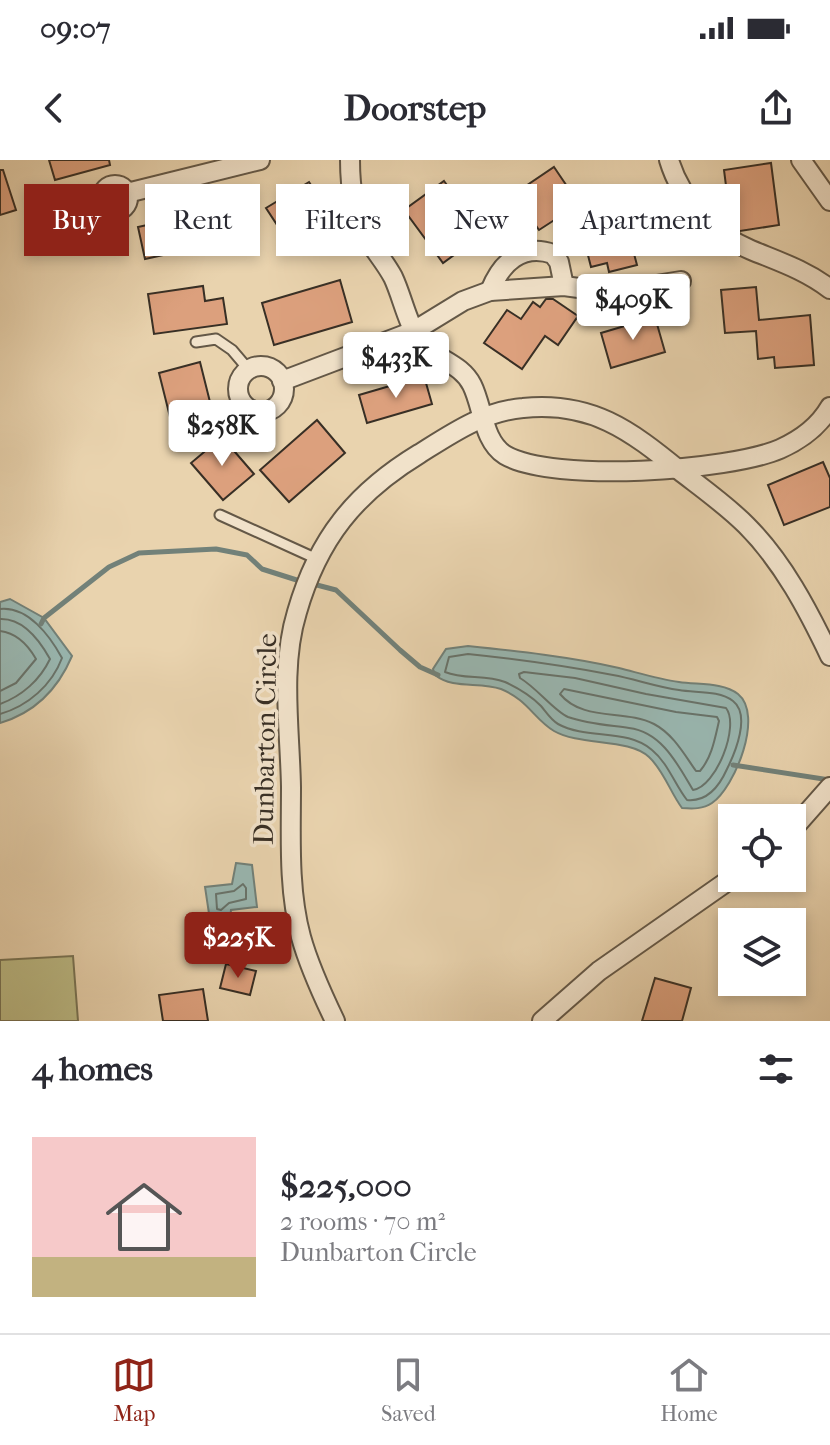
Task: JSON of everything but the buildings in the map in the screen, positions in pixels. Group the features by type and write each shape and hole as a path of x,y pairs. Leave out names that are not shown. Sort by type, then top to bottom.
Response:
{"street":[{"path":"129,193 260,160"},
{"path":"350,160 350,180 358,217 392,276 414,331 424,346 458,367 472,383 488,433 502,453 521,462 553,470 623,472 676,467 753,458 780,449 827,419"},
{"path":"669,160 683,189 712,226 733,242 798,268 830,289"},
{"path":"801,160 830,201"},
{"path":"490,291 502,268 512,258 531,250 553,254 559,262 564,286"},
{"path":"282,381 414,331 449,309 490,291 564,286 631,288 681,281"},
{"path":"257,366 272,369 282,381 283,395 269,411 255,411 243,404 238,389 243,375 249,370 257,366"},
{"name":"Dunbarton Circle","path":"335,1021 300,935 295,905 288,688 291,638 305,586 317,559 343,516 377,483 483,418 524,408 579,410 619,425 676,467 760,540 799,595 830,656"},
{"path":"806,814 830,787"},
{"path":"542,1021 599,971 718,888"}],"lane":[{"path":"196,342 216,339 232,350 249,370"},
{"path":"220,515 317,559"}],"shaded area":[{"path":"73,956 78,1021 0,1021 0,960"}],"water":[{"path":"10,599 44,618 72,656 60,679 44,698 24,713 0,723 0,602"},
{"path":"468,646 582,661 732,690 745,704 748,718 737,767 721,795 712,803 698,808 682,808 659,769 640,751 565,736 547,726 510,693 484,686 458,684 435,675 433,669 446,649"},
{"path":"236,863 252,865 257,907 231,910 229,929 211,927 205,887 232,884"}],"waterway":[{"path":"41,624 44,618 109,567 139,553 216,549 247,555 262,569 303,582"},
{"path":"313,584 336,590 420,667 438,675"},
{"path":"733,765 830,780"}]}
